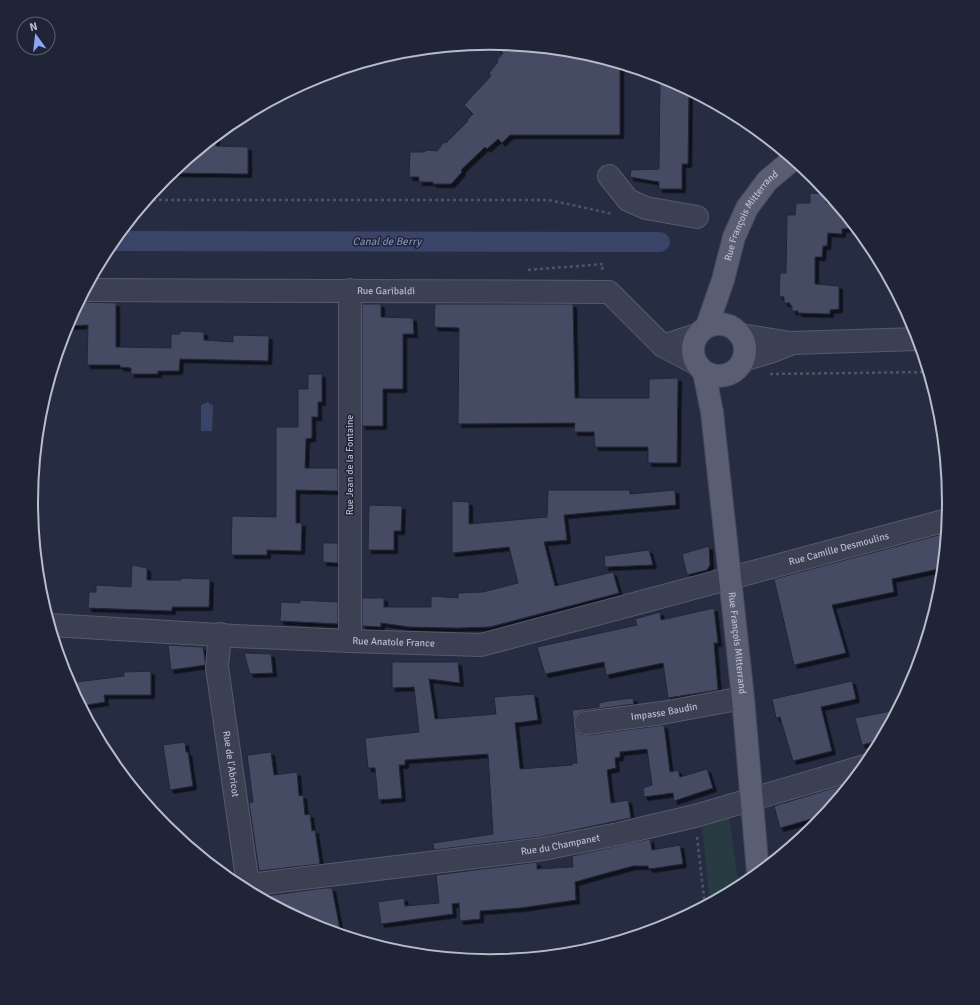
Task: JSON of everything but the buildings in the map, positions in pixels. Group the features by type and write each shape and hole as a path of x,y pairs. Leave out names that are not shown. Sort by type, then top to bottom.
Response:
{"main road":[{"name":"Rue François Mitterrand","path":"702,331 723,280 734,237 747,208 767,181 788,163"},
{"name":"Rue François Mitterrand","path":"723,280 727,307 737,331"},
{"path":"720,324 737,331 745,347 743,360 737,369 728,375 716,376 701,368 693,350 702,331 720,324"},
{"name":"Rue François Mitterrand","path":"701,368 712,412 743,698 757,866"},
{"name":"Rue François Mitterrand","path":"712,412 728,375"}],"street":[{"path":"609,176 628,200 646,208 697,217"},
{"name":"Rue Garibaldi","path":"92,290 609,292 663,346 701,368"},
{"name":"Rue Jean de la Fontaine","path":"350,290 350,641"},
{"path":"663,346 702,331"},
{"path":"737,331 791,343 911,339"},
{"path":"743,360 770,352 791,343"},
{"name":"Rue Camille Desmoulins","path":"730,577 941,521"},
{"name":"Rue Anatole France","path":"55,625 350,641 481,645 730,577"},
{"name":"Rue de l'Abricot","path":"220,634 217,667 242,880"},
{"name":"Impasse Baudin","path":"586,723 662,713 743,698"},
{"name":"Rue du Champanet","path":"250,885 543,849 695,816 855,769"}],"path":[{"path":"154,200 549,200 617,215"},
{"path":"773,374 923,372"},
{"path":"695,816 704,900"}],"shaded area":[{"path":"729,816 738,880 709,898 702,827 706,820"}],"water":[{"path":"208,402 213,405 212,431 201,431 201,405"}],"waterway":[{"name":"Canal de Berry","path":"121,241 660,242"}]}
